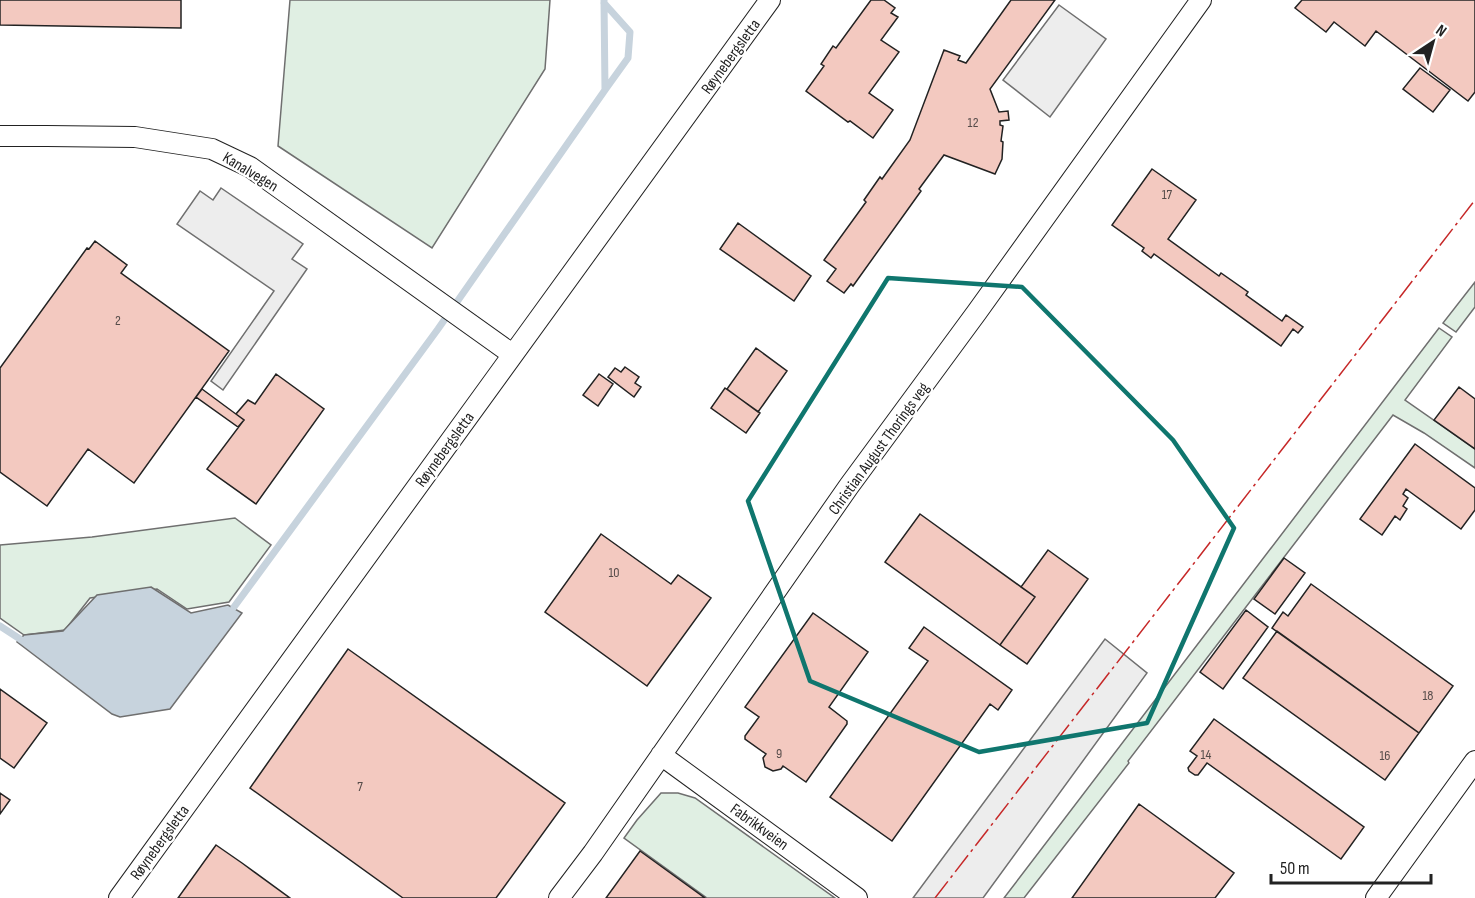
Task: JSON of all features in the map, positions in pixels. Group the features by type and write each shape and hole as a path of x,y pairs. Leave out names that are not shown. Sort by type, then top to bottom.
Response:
{"street":[{"name":"Røynebergsletta","path":"119,898 770,0"},
{"name":"Christian August Thorings veg","path":"559,898 593,853 849,486 984,303 1201,0"},
{"name":"Kanalvegen","path":"0,136 135,137 212,149 250,167 512,354"},
{"name":"Fabrikkveien","path":"661,755 858,898"},
{"path":"1376,898 1475,761"}],"highlighted area":[{"path":"888,278 1022,287 1173,440 1234,528 1147,723 979,752 810,681 748,501"}],"green space":[{"path":"290,0 550,0 545,69 432,248 278,146"},
{"path":"1475,282 1475,307 1456,332 1443,323"},
{"path":"1439,328 1452,337 1405,400 1475,449 1475,468 1393,415 1024,898 1004,898"},
{"path":"235,518 271,545 229,602 187,609 157,589 90,598 65,630 24,635 0,618 0,545 92,537"},
{"path":"661,793 678,793 695,798 835,898 707,898 624,838"}],"shaded area":[{"path":"1059,5 1106,39 1050,117 1003,80"},
{"path":"221,188 303,244 292,259 307,269 223,390 211,381 274,291 177,224 200,191 213,200"},
{"path":"151,587 191,613 228,605 242,613 170,709 120,717 112,714 17,642 24,635 63,631 97,595"},
{"path":"1105,639 1147,673 983,898 913,898"}],"building":[{"path":"0,0 181,0 181,28 0,25"},
{"path":"871,0 884,0 895,8 891,13 898,17 881,40 899,52 869,93 893,110 873,138 806,91 824,66 821,64 833,46 836,48"},
{"path":"1011,0 1055,0 990,89 999,112 1008,111 1009,120 1000,121 1000,125 1003,126 1002,159 995,174 944,155 853,286 851,284 844,293 827,281 836,269 824,260 866,202 864,200 880,177 882,179 910,140 944,50 960,56 958,60 966,63"},
{"path":"1302,0 1475,0 1475,92 1468,101 1376,31 1365,46 1334,22 1326,32 1295,8"},
{"path":"1420,68 1450,90 1433,112 1403,89"},
{"path":"1152,169 1196,200 1168,239 1219,276 1221,273 1248,292 1246,295 1282,321 1286,315 1303,327 1298,333 1293,329 1281,346 1154,254 1151,258 1142,251 1144,248 1112,225"},
{"path":"738,223 811,276 794,301 720,249"},
{"path":"95,241 127,265 121,273 229,351 134,483 88,449 47,506 0,472 0,368 87,248 89,249"},
{"path":"756,348 787,371 758,412 727,389"},
{"path":"625,367 639,377 635,383 641,387 634,397 608,377 615,368 621,372"},
{"path":"276,374 324,409 256,504 207,469 244,420 236,414 248,400 255,404"},
{"path":"599,374 613,384 598,406 583,395"},
{"path":"1459,387 1475,399 1475,449 1434,420"},
{"path":"725,388 760,413 746,433 711,408"},
{"path":"202,389 244,420 238,427 196,397"},
{"path":"1415,444 1475,488 1475,510 1461,529 1406,489 1403,494 1408,498 1403,506 1407,509 1400,520 1395,516 1382,535 1360,519"},
{"path":"920,514 1035,597 1000,645 885,562"},
{"path":"601,534 671,584 678,575 711,598 647,686 545,612"},
{"path":"1048,550 1088,579 1027,664 1000,645 1035,597 1021,587"},
{"path":"1284,558 1305,573 1275,614 1254,599"},
{"path":"1311,584 1453,686 1419,733 1272,628 1283,612 1288,616"},
{"path":"1246,610 1268,627 1223,689 1200,672"},
{"path":"813,613 868,652 829,707 847,721 847,724 806,782 783,766 773,771 765,767 763,758 766,754 745,739 759,717 745,707"},
{"path":"924,627 1012,690 998,710 990,704 892,841 830,797 928,661 909,648"},
{"path":"1277,631 1419,733 1385,780 1243,678"},
{"path":"348,649 565,803 496,898 403,898 250,788"},
{"path":"0,689 47,723 14,768 0,758"},
{"path":"1214,719 1364,827 1341,859 1207,763 1198,775 1189,771 1188,768 1197,756 1190,751"},
{"path":"0,793 10,800 0,814"},
{"path":"1139,804 1234,873 1215,898 1072,898"},
{"path":"216,845 242,863 290,898 178,898"},
{"path":"640,851 705,898 606,898"}],"waterway":[{"path":"234,607 438,329 605,90 604,0"},
{"path":"604,3 630,32 628,58 605,90"},
{"path":"0,626 20,639"}],"power":[{"path":"935,898 1475,200"}]}
